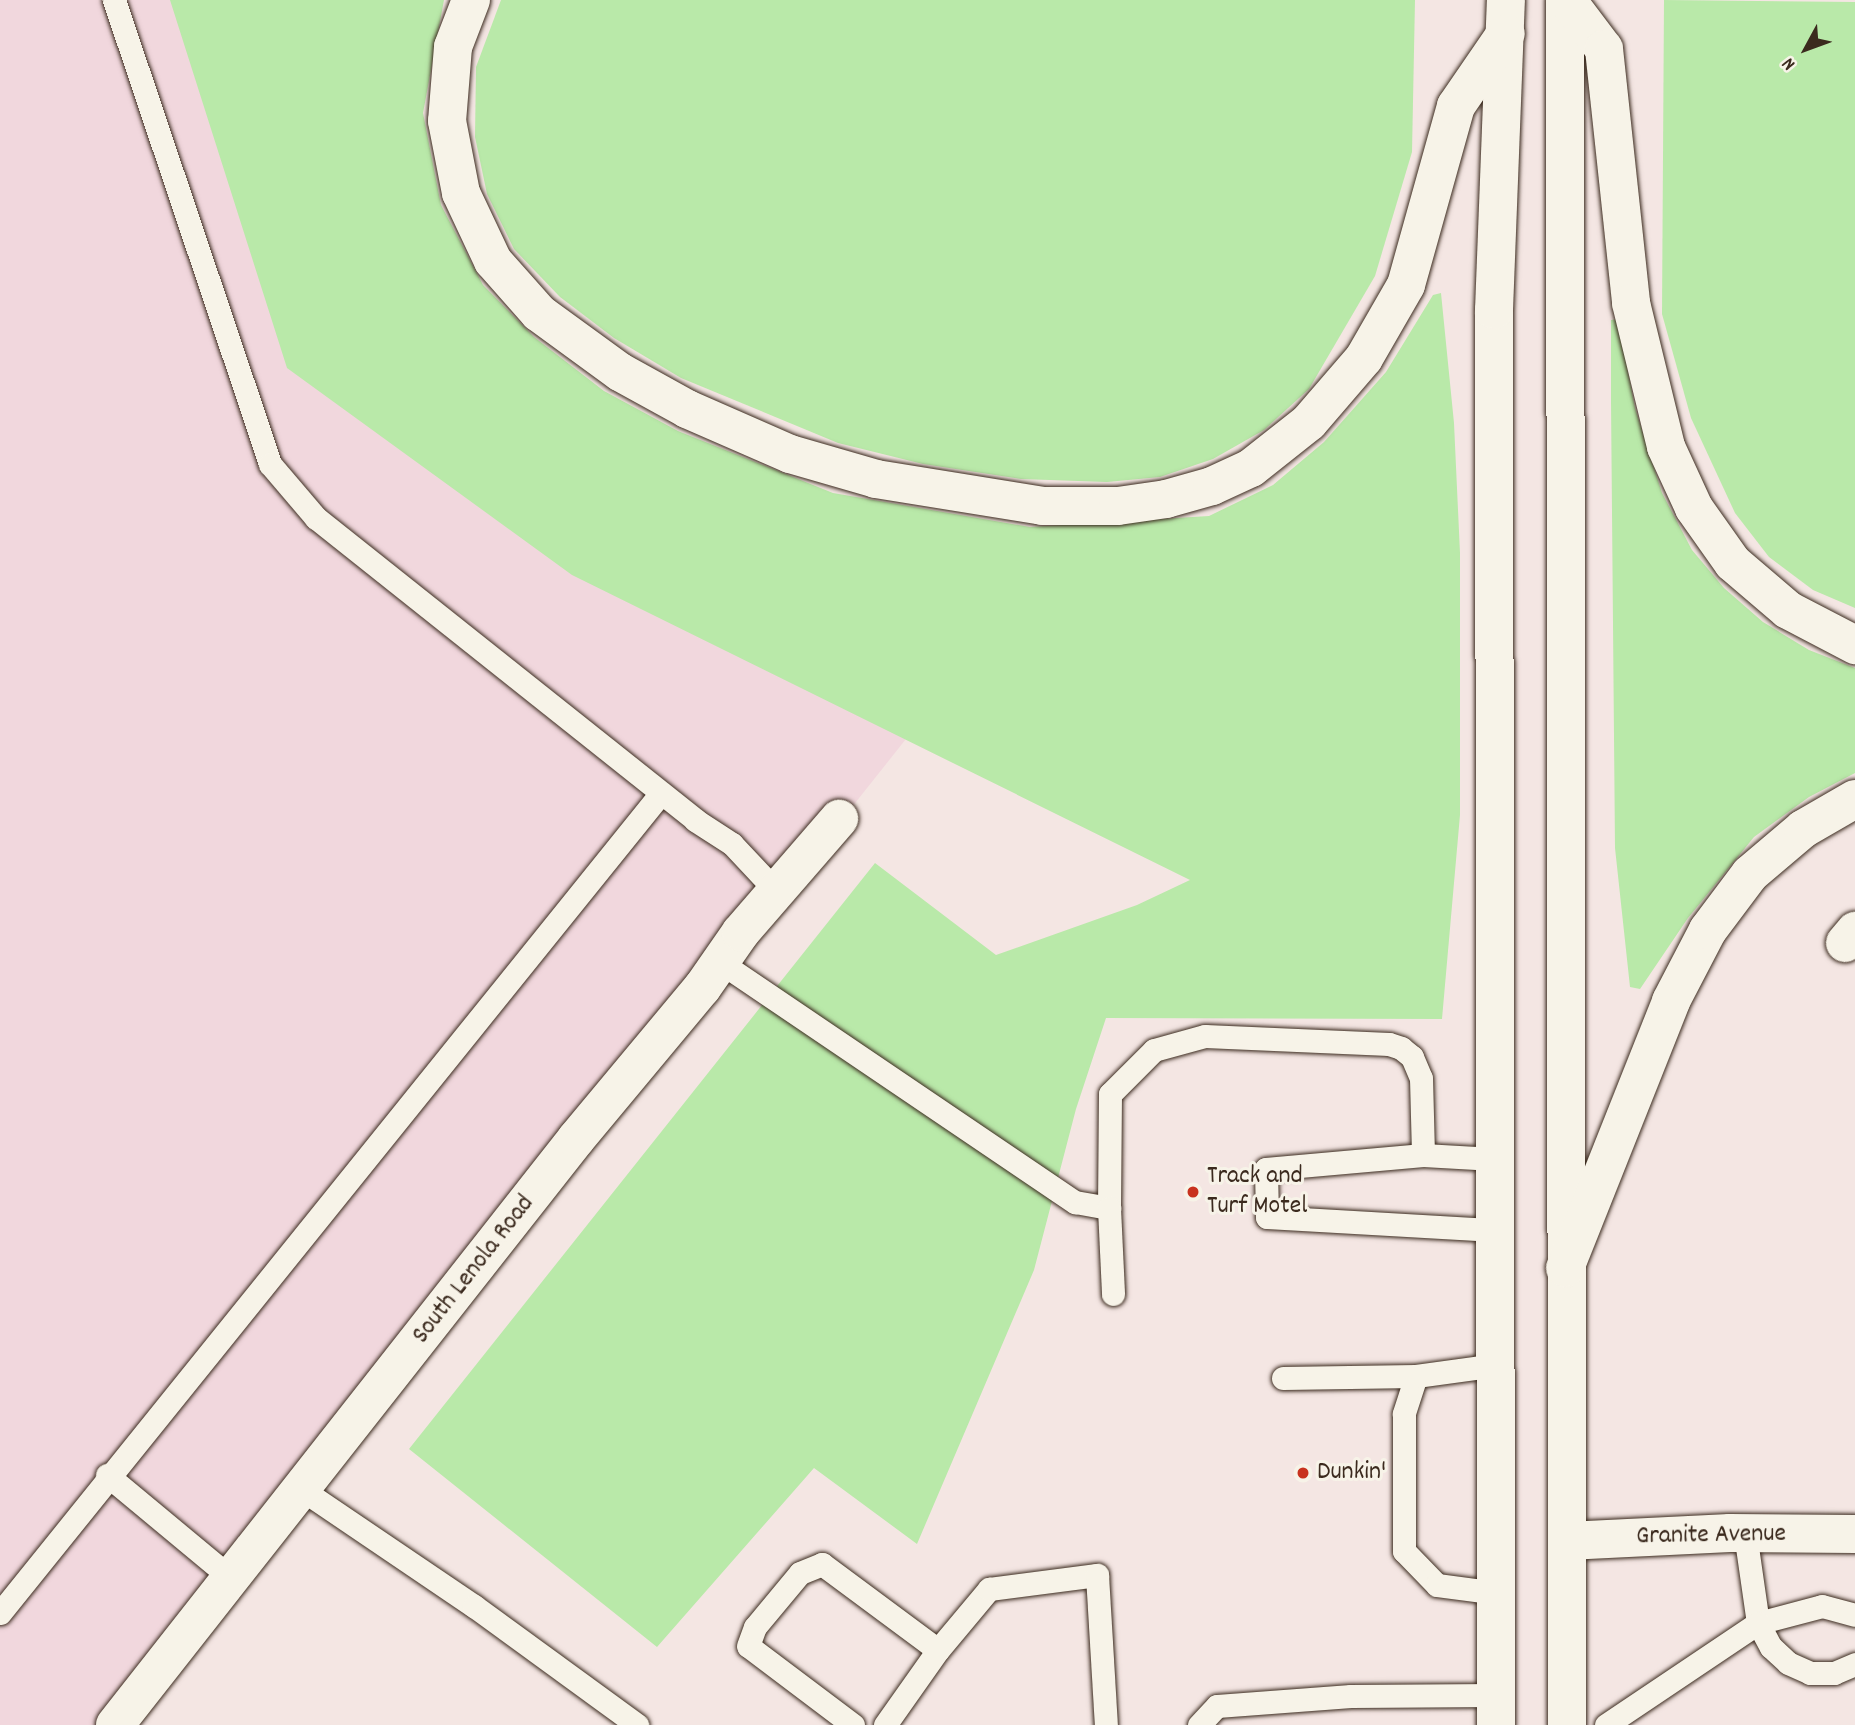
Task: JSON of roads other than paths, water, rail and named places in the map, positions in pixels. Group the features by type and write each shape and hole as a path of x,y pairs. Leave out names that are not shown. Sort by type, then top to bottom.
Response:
{"main road":[{"path":"471,0 453,47 447,121 461,193 494,261 539,313 620,372 687,409 790,454 876,479 1042,506 1118,506 1212,486 1251,468 1309,422 1364,358 1406,285 1456,106 1506,17"},
{"path":"1566,0 1604,49 1631,303 1649,386 1672,459 1694,509 1733,563 1788,610 1855,645"},
{"path":"1566,0 1567,1725"},
{"path":"1496,1710 1498,1593 1494,1159 1494,310 1506,17"},
{"path":"1565,1268 1671,1001 1708,930 1750,874 1803,829 1855,799"},
{"name":"South Lenola Road","path":"115,1725 720,961 839,820"},
{"name":"Granite Avenue","path":"1567,1541 1745,1533 1855,1534"}],"lane":[{"path":"114,0 270,464 316,517 661,793 732,844 777,892"},
{"path":"0,1613 107,1475 661,793"},
{"path":"720,961 1075,1202 1109,1208"},
{"path":"1113,1294 1109,1208 1110,1094 1154,1050 1205,1035 1389,1044 1401,1048 1412,1057 1421,1078 1423,1155"},
{"path":"1494,1159 1423,1155 1266,1169 1267,1217 1495,1230"},
{"path":"1283,1378 1416,1376 1496,1365"},
{"path":"1416,1376 1404,1414 1404,1551 1437,1585 1498,1593"},
{"path":"107,1475 230,1577"},
{"path":"301,1489 474,1606 637,1725"},
{"path":"1745,1533 1758,1623 1771,1647 1788,1664 1810,1673 1834,1673 1855,1664"},
{"path":"853,1725 748,1646 755,1627 800,1573 822,1564 938,1650"},
{"path":"886,1725 938,1650 989,1589 1097,1575 1106,1725"},
{"path":"1606,1725 1758,1623 1822,1606 1855,1615"},
{"path":"1199,1725 1217,1706 1351,1696 1496,1710"}],"place":[{"name":"Track and Turf Motel","path":"1193,1192"},
{"name":"Dunkin'","path":"1303,1473"}]}
